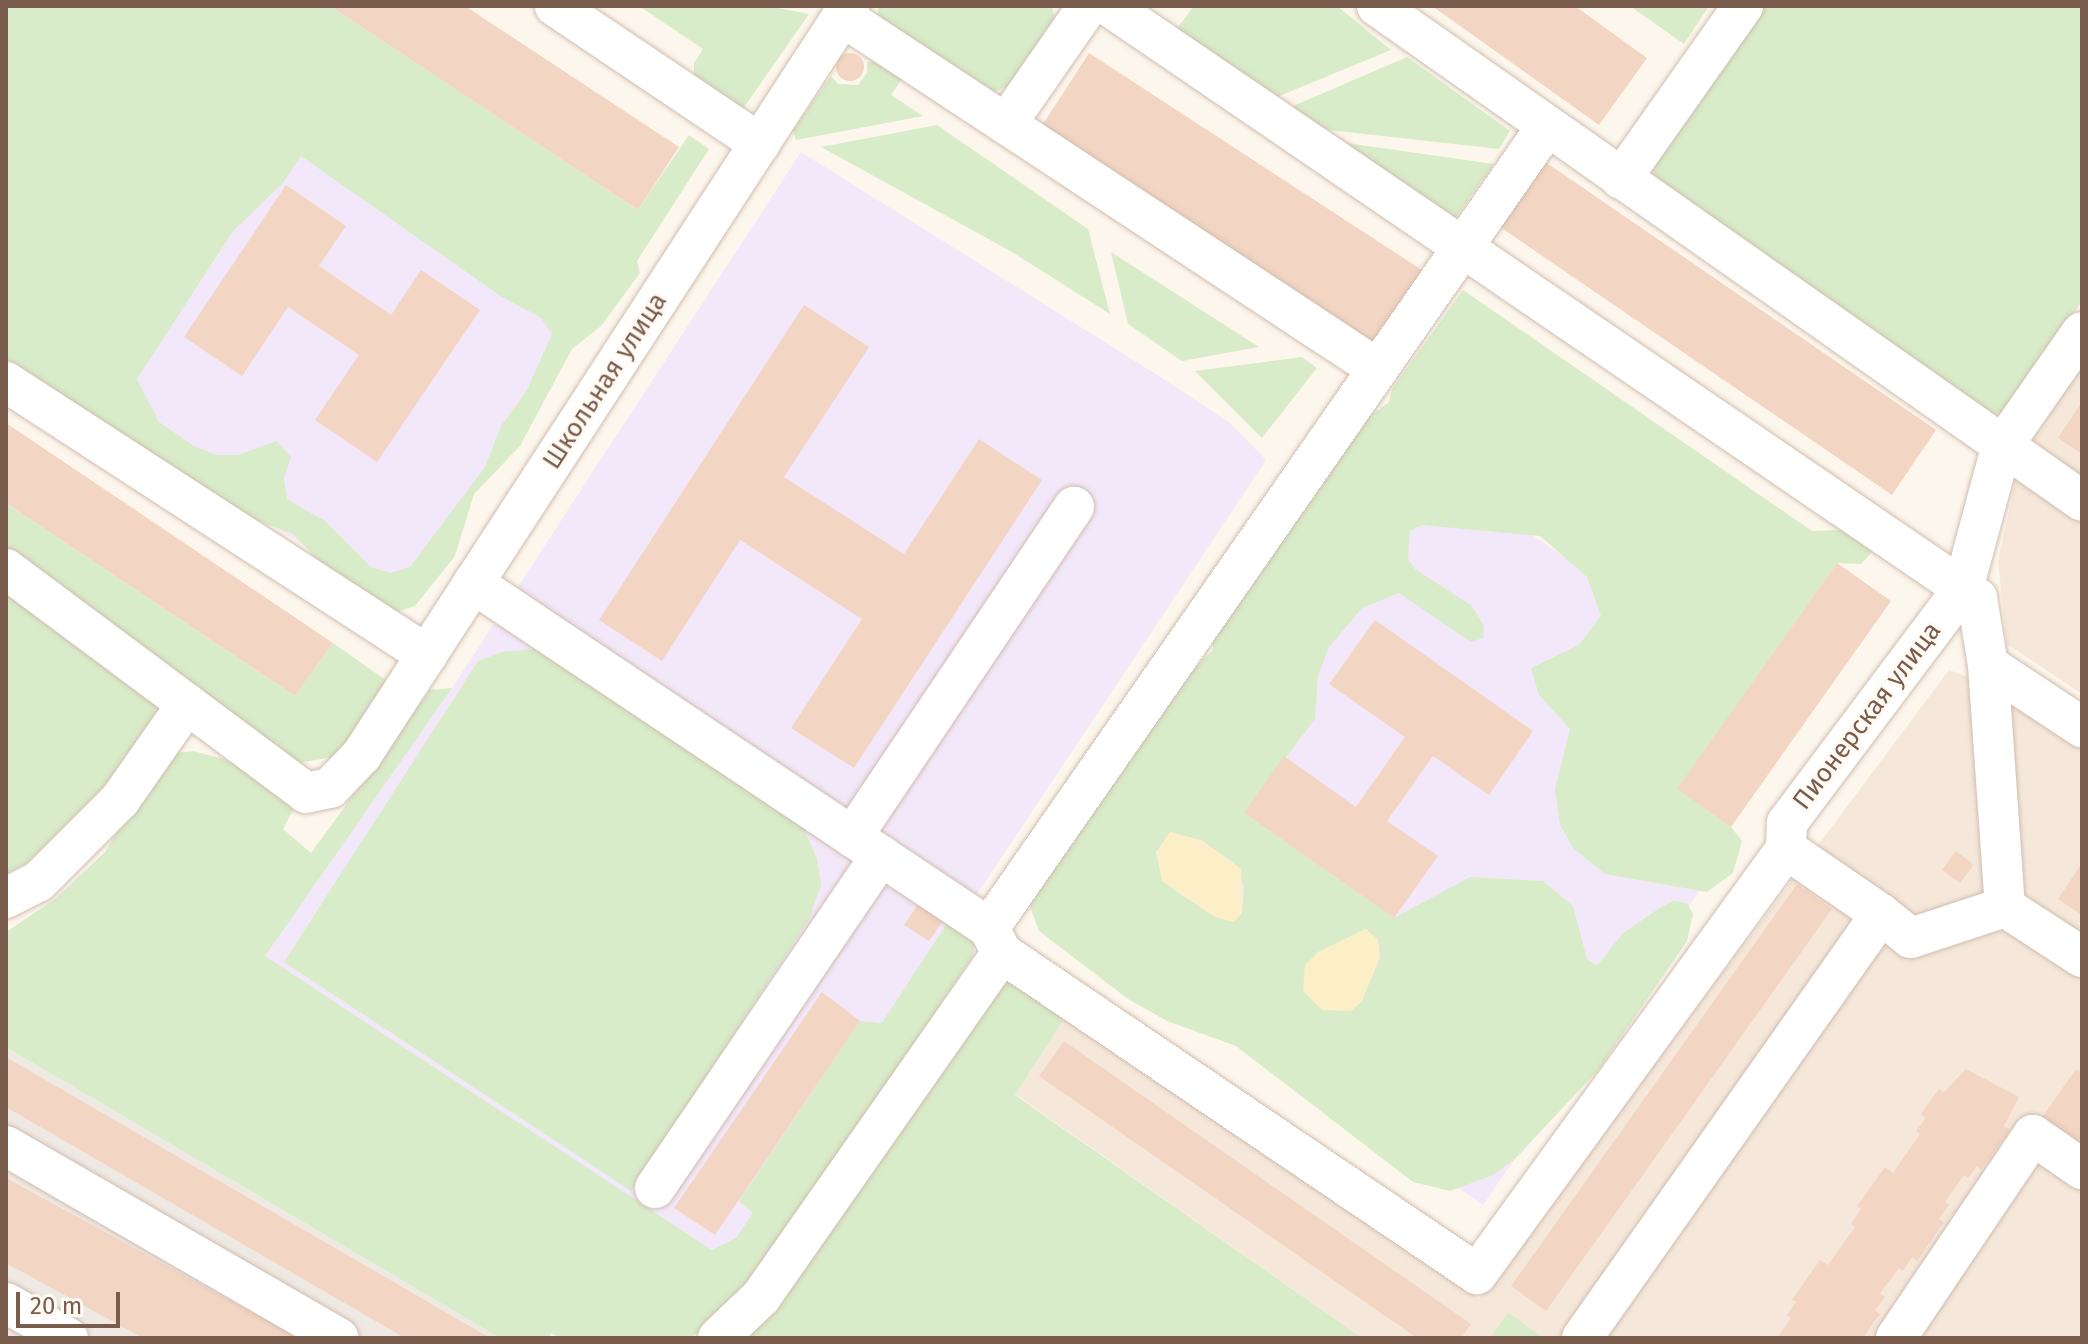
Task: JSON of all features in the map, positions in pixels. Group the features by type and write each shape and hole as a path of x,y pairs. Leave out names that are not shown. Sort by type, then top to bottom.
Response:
{"street":[{"path":"555,6 760,144"},
{"path":"1006,124 1088,6"},
{"path":"1377,6 2001,448 2082,501"},
{"path":"1621,179 1743,6"},
{"path":"1124,10 1463,247 1977,598 1988,665 2005,907"},
{"path":"846,11 1006,124 1378,369"},
{"name":"Школьная улица","path":"6,569 306,793 330,788 361,756 846,11"},
{"path":"718,1338 761,1297 1378,369 1547,126"},
{"name":"Пионерская улица","path":"996,940 1477,1274 1786,849 1787,823 1963,589 2001,448 2082,332"},
{"path":"6,382 427,655"},
{"path":"655,1188 1074,507"},
{"path":"473,583 867,846 996,940"},
{"path":"1988,665 2082,727"},
{"path":"7,899 38,882 120,800 187,704"},
{"path":"1786,849 1911,938 2005,907"},
{"path":"2005,907 2082,957"},
{"path":"1582,1338 1881,914"},
{"path":"1896,1338 2033,1135 2082,1169"},
{"path":"6,1146 339,1338"},
{"path":"6,1303 68,1338"}],"shaded area":[{"path":"131,6 615,276 399,606 6,354 6,200"},
{"path":"801,152 1230,423 1266,460 743,1245 736,1239 713,1251 264,956 452,688"},
{"path":"2082,365 2082,694 2007,644 1998,561 2021,457"},
{"path":"1374,426 1690,644 1598,776 1720,861 1483,1205 1045,902"},
{"path":"1949,670 1999,689 2082,747 2082,1338 1544,1338 1508,1312 1490,1338 1362,1338 1015,1094 1067,1014 1479,1299"},
{"path":"6,1047 500,1338 6,1338"}],"green space":[{"path":"6,6 330,6 638,210 689,135 709,149 637,261 640,273 601,326 572,349 520,446 474,494 455,556 415,606 393,613 339,582 293,534 250,518 6,358","holes":["301,156 502,297 540,317 552,334 527,390 501,426 485,467 410,567 390,573 371,567 325,521 287,499 284,478 291,457 277,441 238,455 217,455 194,446 159,422 137,379 233,231 282,184"]},
{"path":"639,6 767,6 809,14 738,116 694,85 694,63 703,49"},
{"path":"878,6 1052,6 1055,20 1008,87 986,94 879,26"},
{"path":"1194,6 1337,6 1391,50 1272,99 1175,31"},
{"path":"1630,6 1709,6 1684,44"},
{"path":"1756,6 2082,6 2082,301 2004,413 1977,415 1657,197 1651,156"},
{"path":"1407,57 1510,131 1499,149 1311,128 1284,110"},
{"path":"885,60 906,73 891,95 923,116 796,140 793,130 831,76 838,84 858,85 867,73 867,62"},
{"path":"937,125 1088,229 1110,314 1012,252 821,147"},
{"path":"1332,141 1494,164 1455,218"},
{"path":"1111,252 1259,347 1182,361 1128,324"},
{"path":"1463,290 1812,531 1840,530 1866,537 1875,549 1861,564 1837,563 1678,789 1731,827 1742,841 1733,873 1707,892 1605,874 1574,849 1560,825 1555,789 1570,729 1539,695 1531,668 1579,645 1601,616 1587,577 1540,536 1422,525 1410,531 1408,559 1415,569 1472,606 1484,626 1483,638 1471,642 1399,593 1362,608 1329,647 1318,676 1315,719 1244,813 1394,918 1470,877 1543,881 1573,906 1587,959 1597,966 1622,934 1661,907 1673,901 1687,903 1693,914 1687,941 1599,1069 1515,1159 1493,1175 1450,1191 1413,1182 1236,1046 1167,1021 1128,999 1039,931 1024,890 1183,679 1213,650 1213,638 1366,419 1389,402 1392,389","holes":["1178,834 1201,840 1234,863 1244,887 1242,913 1215,917 1174,890","1366,929 1378,940 1380,957 1373,975 1318,952"]},
{"path":"1302,357 1317,368 1262,438 1195,371"},
{"path":"6,503 295,696 333,643 390,683 344,755 294,764 6,554"},
{"path":"6,584 166,701 102,789 47,852 6,874"},
{"path":"545,648 794,808 817,858 821,885 809,919 631,1191 284,962 478,661 502,652"},
{"path":"452,688 265,956 712,1250 736,1238 753,1213 739,1201 860,1021 882,1023 946,925 975,939 973,956 761,1270 727,1312 690,1338 561,1338 551,1333 548,1338 500,1338 6,1047 6,932 55,899 105,852 163,755 193,751 224,759 263,780 297,803 283,829 311,853 430,690"},
{"path":"1012,969 1067,1014 1015,1095 1362,1338 748,1338 783,1298"},
{"path":"1508,1312 1544,1338 1490,1338"}],"sand":[{"path":"1170,832 1201,840 1241,869 1242,913 1234,922 1215,917 1162,881 1156,852"},
{"path":"1366,929 1378,940 1380,957 1362,1001 1351,1011 1322,1010 1303,991 1305,965 1318,952"}],"building":[{"path":"330,6 465,6 679,147 638,210"},
{"path":"1432,6 1575,6 1647,58 1599,125"},
{"path":"850,53 860,57 864,67 860,77 850,81 840,77 836,67 840,57"},
{"path":"1089,53 1425,272 1377,346 1041,127"},
{"path":"1544,161 1936,430 1892,495 1500,227"},
{"path":"286,185 346,226 319,266 391,315 421,270 480,310 377,462 315,420 359,355 288,307 242,376 184,337"},
{"path":"804,305 869,347 784,477 904,554 979,439 1042,480 854,768 791,728 862,619 740,540 662,661 599,620"},
{"path":"2082,402 2082,454 2058,438"},
{"path":"6,423 333,643 295,696 6,503"},
{"path":"1837,563 1891,601 1731,827 1677,789"},
{"path":"1375,620 1533,731 1489,795 1433,756 1387,821 1438,856 1394,918 1244,813 1284,756 1356,807 1405,737 1329,684"},
{"path":"1956,851 1974,865 1960,883 1942,870"},
{"path":"2082,863 2082,915 2058,899"},
{"path":"1797,884 1832,909 1546,1311 1511,1286"},
{"path":"918,904 943,921 929,941 904,925"},
{"path":"822,992 860,1021 715,1235 674,1208"},
{"path":"1064,1041 1471,1324 1461,1338 1417,1338 1039,1076"},
{"path":"6,1057 490,1338 405,1338 6,1107"},
{"path":"1966,1069 2019,1097 2004,1126 2010,1130 1981,1170 1977,1166 1968,1178 1964,1175 1945,1202 1949,1205 1939,1219 1944,1222 1917,1261 1912,1257 1903,1271 1899,1268 1880,1293 1885,1297 1875,1310 1880,1314 1863,1338 1777,1338 1791,1318 1787,1315 1796,1302 1792,1300 1820,1260 1828,1265 1855,1227 1851,1224 1861,1209 1857,1206 1885,1167 1893,1173 1920,1134 1916,1131 1926,1118 1921,1114 1939,1089 1944,1092"},
{"path":"2076,1069 2082,1073 2082,1147 2041,1119"},
{"path":"6,1178 299,1338 143,1338 6,1263"}]}
